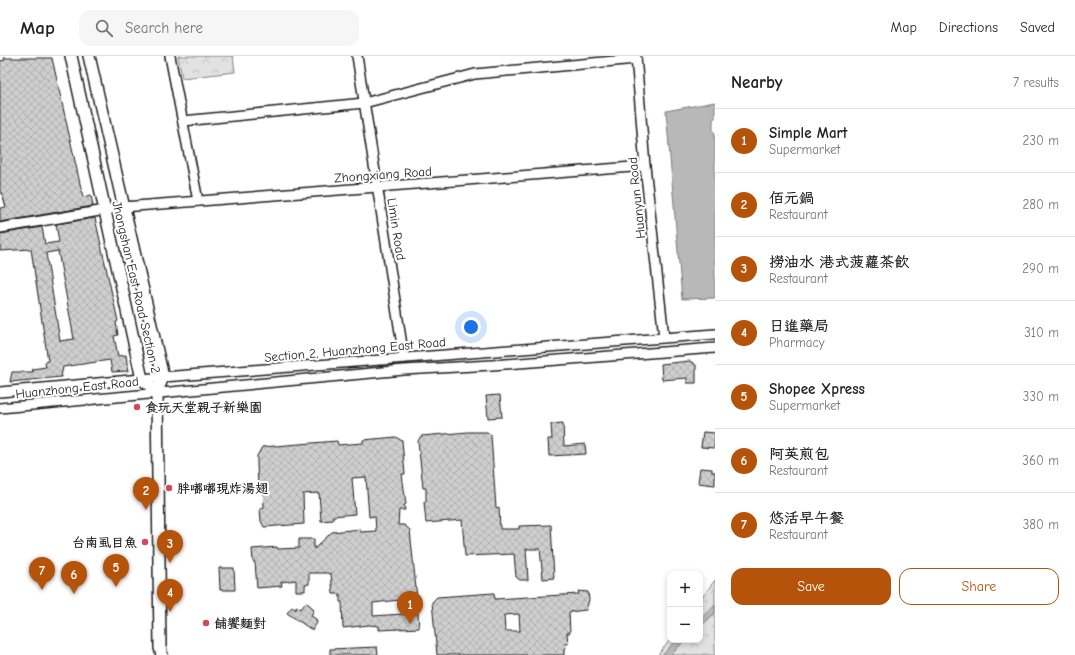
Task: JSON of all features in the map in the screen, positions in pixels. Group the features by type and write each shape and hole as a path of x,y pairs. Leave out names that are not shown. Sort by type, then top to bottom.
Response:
{"main road":[{"name":"Jhongshan East Road Section 2","path":"71,56 142,379 157,392 163,377 89,56"},
{"path":"157,392 160,648 162,655"}],"street":[{"path":"170,56 198,201"},
{"name":"Limin Road","path":"357,56 404,358"},
{"path":"183,120 364,103 475,74 636,58"},
{"name":"Huanyun Road","path":"636,58 645,166 664,337"},
{"name":"Zhongxiang Road","path":"0,228 123,207 645,166"},
{"name":"Section 2, Huanzhong East Road","path":"142,379 715,334"},
{"name":"Section 2, Huanzhong East Road","path":"157,392 404,370 492,365 715,348"},
{"name":"Huanzhong East Road","path":"0,392 142,379"},
{"name":"Huanzhong East Road","path":"0,408 157,392"}],"green space":[{"path":"178,56 233,56 235,72 182,78"},
{"path":"715,580 715,655 658,655 668,643 703,643 703,596"}],"shaded area":[{"path":"715,102 713,131 715,133 715,298 682,299 666,111"},
{"path":"715,605 715,613 703,624 703,615"},
{"path":"673,643 682,643 671,655 663,655"}],"building":[{"path":"4,58 52,58 83,197 91,195 93,206 0,222 0,208 6,207 2,193 0,193 0,61 5,60"},
{"path":"95,218 118,321 116,322 118,335 114,336 118,356 126,355 128,371 112,372 110,360 63,367 61,377 10,382 12,372 33,372 32,369 46,367 45,362 48,361 31,249 0,251 0,234 42,227 45,244 59,242 56,224","holes":["58,251 74,339 60,341 46,253"]},
{"path":"690,361 696,365 696,383 687,383 687,378 662,380 661,364"},
{"path":"500,395 502,417 488,418 486,396"},
{"path":"563,423 564,446 585,444 586,454 549,456 548,439 552,439 551,424"},
{"path":"487,432 491,435 496,508 499,507 500,529 519,529 519,526 551,525 554,578 543,579 540,549 526,549 528,580 520,580 516,577 514,554 465,556 462,520 426,523 424,502 426,502 426,488 423,488 418,441 421,436"},
{"path":"703,432 715,433 714,448 701,447"},
{"path":"396,437 402,441 405,474 402,474 406,504 404,505 405,510 399,510 398,525 404,525 410,530 417,598 373,603 373,616 418,613 419,628 379,630 379,626 369,625 343,628 342,602 340,602 340,594 333,594 331,574 327,573 309,573 309,584 305,585 305,591 296,591 296,580 281,582 282,586 257,588 255,562 253,562 252,549 277,547 278,549 299,548 299,539 314,539 314,549 332,532 360,529 360,532 376,531 375,516 369,517 366,477 352,478 355,514 333,516 333,520 321,521 319,493 303,494 304,524 264,527 261,521 260,509 264,508 263,485 258,485 257,465 257,456 262,447 337,441 338,445 363,443 363,440"},
{"path":"700,468 712,469 712,472 715,472 715,485 698,483"},
{"path":"219,568 234,568 235,590 220,590"},
{"path":"578,591 588,592 589,600 586,610 569,612 570,633 567,633 568,644 565,644 566,648 564,648 564,655 437,655 432,602 437,597 494,593 495,599 579,594","holes":["519,614 520,631 505,631 504,615"]},
{"path":"306,602 314,609 311,616 316,619 317,623 312,630 287,613 292,607 296,610 296,606 301,609"},
{"path":"377,647 378,655 330,655 330,649"}],"place":[{"name":"食玩天堂親子新樂園","path":"137,407"},
{"name":"胖嘟嘟現炸湯翅","path":"169,488"},
{"name":"佰元鍋","path":"146,510"},
{"name":"台南虱目魚","path":"145,542"},
{"name":"撈油水 港式菠蘿茶飲","path":"170,563"},
{"name":"Shopee Xpress","path":"116,587"},
{"name":"悠活早午餐","path":"42,590"},
{"name":"阿英煎包","path":"74,594"},
{"name":"日進藥局","path":"170,612"},
{"name":"餔饗麵對","path":"206,623"},
{"name":"Simple Mart","path":"410,624"}]}
